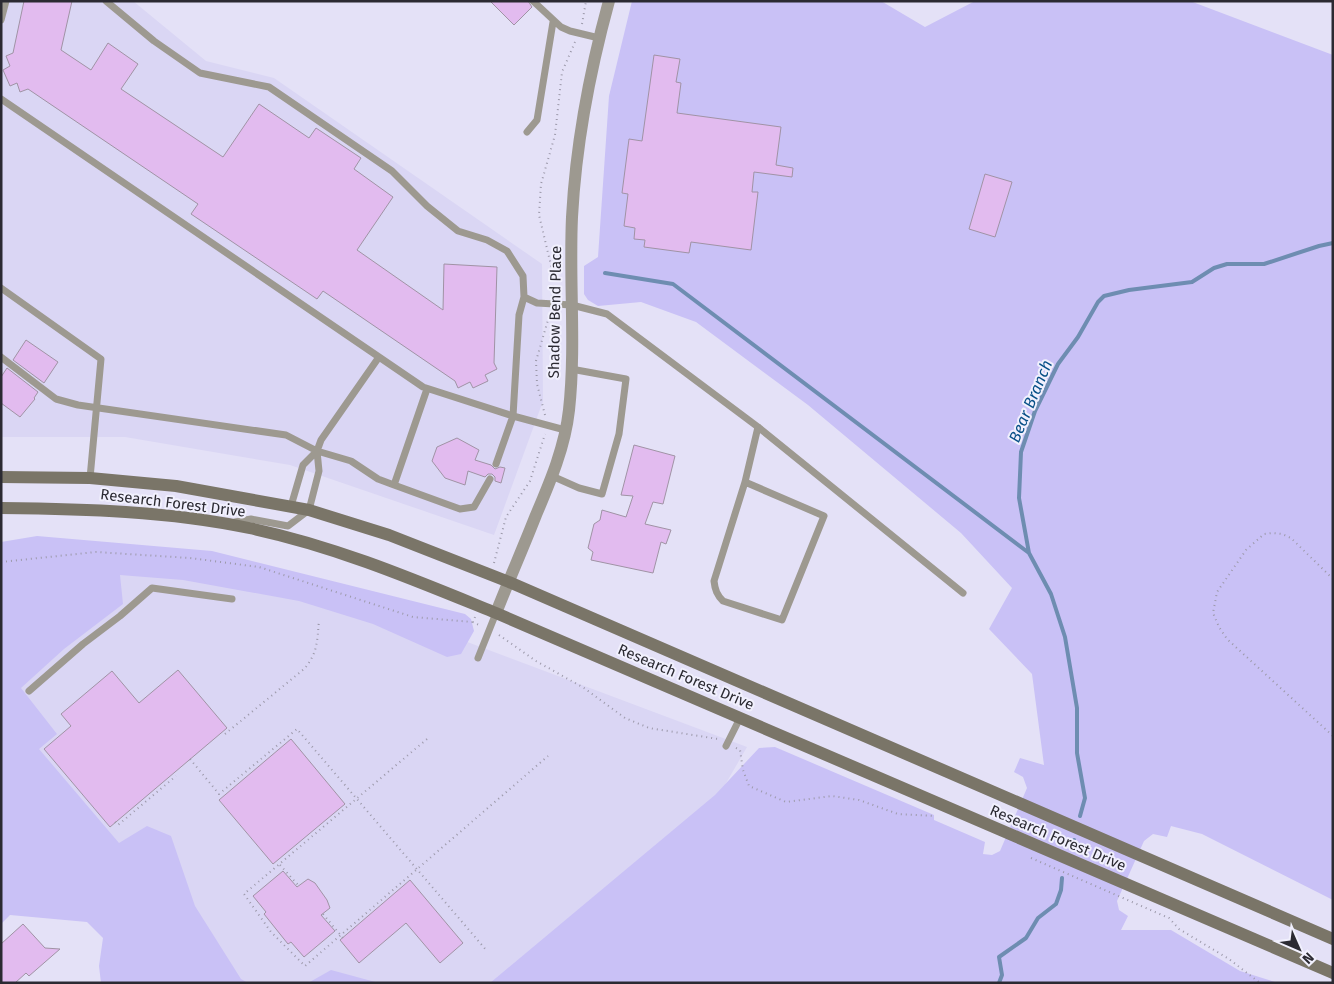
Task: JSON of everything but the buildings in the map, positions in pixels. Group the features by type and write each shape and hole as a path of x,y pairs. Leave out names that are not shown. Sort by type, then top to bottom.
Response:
{"main road":[{"name":"Research Forest Drive","path":"1,477 90,478 176,486 309,510 389,535 509,582 1333,939"},
{"name":"Research Forest Drive","path":"1,508 86,509 172,516 249,528 308,543 379,565 496,613 1333,973"}],"street":[{"name":"Shadow Bend Place","path":"496,613 552,476 569,411 572,218 576,160 585,98 609,1"}],"lane":[{"path":"1,20 6,1"},
{"path":"106,1 154,41 200,73 269,87 392,171 427,206 458,231 487,240 507,251 523,276 524,297 519,315 513,416 496,464"},
{"path":"533,1 564,30 599,38"},
{"path":"527,132 538,120 554,22"},
{"path":"1,99 427,388 513,416 565,430"},
{"path":"1,288 101,359 90,478"},
{"path":"524,297 538,303 572,305 607,314 758,427 963,593"},
{"path":"1,357 56,399 78,405 286,435 317,451 350,461 378,479 460,509 474,507 490,479"},
{"path":"291,506 303,465 317,451 321,440 379,357"},
{"path":"552,476 579,488 602,494 619,434 626,379 571,369"},
{"path":"394,485 427,388"},
{"path":"745,482 824,516 782,620 723,601 718,596 714,581 745,482 758,427"},
{"path":"222,524 251,519 288,526 309,510 319,471 317,451"},
{"path":"29,691 152,588 232,599"},
{"path":"478,658 496,613"},
{"path":"726,745 740,718"}],"path":[{"path":"1333,579 1291,538 1277,534 1264,534 1246,550 1217,592 1213,613 1219,627 1228,639 1333,736"},
{"path":"1,562 96,552 190,558 259,567 413,617 472,622"},
{"path":"225,734 304,669 314,657 317,648 319,621"},
{"path":"190,759 219,794 297,729 487,951"},
{"path":"716,738 726,745 740,750 743,770 749,786 786,802 832,796 859,800 898,814 936,816"},
{"path":"427,739 244,894 271,932 304,966 342,936 548,756"},
{"path":"116,822 118,824 176,776"},
{"path":"310,834 313,837"},
{"path":"1026,856 1170,918 1179,930 1229,959 1260,983"},
{"path":"280,865 299,886"},
{"path":"323,914 342,936"}],"shaded area":[{"path":"1,1 133,1 206,61 274,78 542,264 543,401 494,535 290,465 125,437 1,437"},
{"path":"632,1 881,1 925,27 975,1 1190,1 1333,55 1333,900 1202,834 1171,826 1167,837 1153,834 1144,841 1117,901 1119,910 1128,916 1121,930 1171,930 1240,971 1278,983 490,983 715,795 759,748 775,747 934,815 934,820 985,842 983,854 992,855 1000,851 1027,788 1023,777 1014,772 1020,758 1044,765 1032,674 989,629 1012,588 961,533 808,405 696,322 641,302 598,306 588,300 584,294 584,266 598,257 609,96"},
{"path":"37,536 212,551 465,614 471,619 474,631 461,654 447,657 373,624 299,601 183,580 120,575 123,604 64,649 21,688 57,734 39,749 119,843 147,826 171,836 195,906 241,979 248,983 101,983 99,966 103,938 87,922 10,915 1,924 1,542"},
{"path":"91,557 414,622 747,747 718,797 495,983 208,983 1,746 1,566"},
{"path":"331,970 379,983 308,983"}],"waterway":[{"name":"Bear Branch","path":"1080,816 1085,798 1077,753 1077,708 1065,637 1051,594 1029,553 1019,498 1021,452 1035,411 1058,364 1078,337 1098,302 1104,296 1129,290 1192,282 1214,268 1227,264 1264,264 1333,243"},
{"path":"605,273 673,284 1029,553"},
{"name":"Bear Branch","path":"1072,849 1074,840"},
{"name":"Bear Branch","path":"999,983 1002,975 999,957 1026,938 1038,918 1056,904 1061,890 1062,878"}]}
